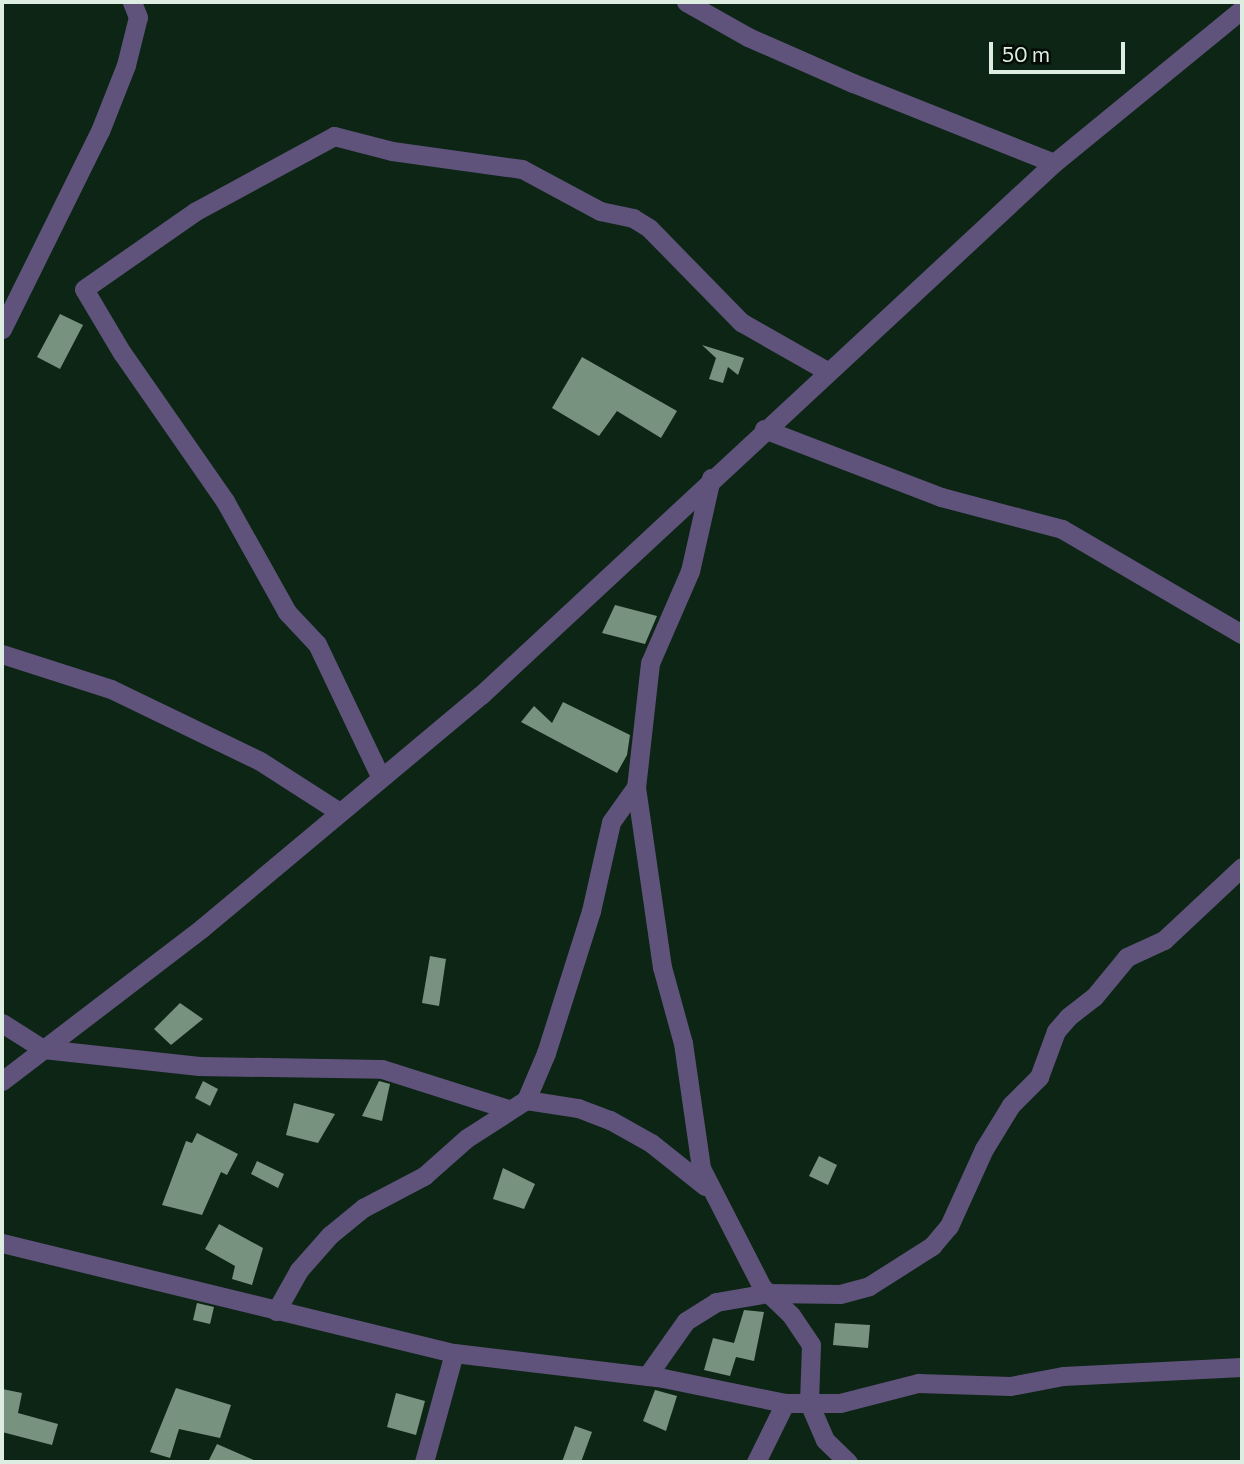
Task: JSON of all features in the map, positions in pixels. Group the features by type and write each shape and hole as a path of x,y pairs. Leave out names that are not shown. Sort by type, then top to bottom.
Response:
{"street":[{"path":"2,328 100,131 127,65 138,17 132,2"},
{"path":"686,2 748,37 841,78 1054,163"},
{"path":"2,1081 202,928 338,811 481,695 711,478 1054,163 1242,9"},
{"path":"380,776 317,644 287,612 225,500 122,353 84,289 196,211 334,136 392,151 522,169 600,211 633,218 649,228 741,322 827,371"},
{"path":"764,429 941,497 1062,529 1242,634"},
{"path":"711,478 690,571 650,663 636,787 662,967 683,1043 701,1168 711,1192 768,1293 791,1315 811,1345 809,1404 825,1440 848,1462"},
{"path":"2,654 110,689 260,761 338,811"},
{"path":"526,1100 546,1053 591,911 611,822 636,787"},
{"path":"647,1376 686,1321 716,1302 768,1293 839,1294 869,1286 932,1246 949,1226 1000,1122 1039,1077 1056,1031 1068,1017 1094,997 1128,957 1164,940 1242,867"},
{"path":"2,1023 43,1049 200,1066 382,1069 508,1108"},
{"path":"276,1311 299,1270 330,1236 363,1208 424,1176 508,1108 526,1100 578,1108 610,1120 651,1143 711,1192"},
{"path":"2,1243 454,1353 647,1376 785,1403 840,1403 918,1383 1010,1386 1063,1376 1242,1367"},
{"path":"424,1462 454,1353"},
{"path":"756,1462 785,1403"}],"building":[{"path":"60,314 83,325 60,369 37,357"},
{"path":"702,345 744,358 738,375 728,367 723,383 709,379 716,358"},
{"path":"582,357 677,411 661,438 617,411 599,436 552,408"},
{"path":"615,605 657,616 645,644 602,633"},
{"path":"563,702 630,735 627,755 617,773 521,722 534,706 552,723"},
{"path":"430,956 446,959 439,1006 422,1003"},
{"path":"180,1003 203,1019 171,1045 154,1029"},
{"path":"203,1081 218,1089 210,1106 195,1098"},
{"path":"379,1081 390,1084 382,1121 362,1116"},
{"path":"294,1103 335,1114 318,1143 286,1135"},
{"path":"197,1133 238,1154 227,1175 221,1172 202,1215 162,1205 186,1141 192,1143"},
{"path":"819,1156 837,1165 828,1185 809,1176"},
{"path":"257,1161 284,1174 278,1188 251,1174"},
{"path":"503,1168 535,1184 524,1209 493,1199"},
{"path":"219,1224 263,1248 252,1285 232,1279 235,1266 205,1249"},
{"path":"197,1303 214,1307 210,1324 193,1320"},
{"path":"744,1310 764,1312 754,1361 736,1357 730,1376 704,1370 713,1338 734,1343"},
{"path":"835,1323 870,1325 868,1348 833,1345"},
{"path":"176,1388 231,1405 220,1438 179,1429 170,1458 150,1452"},
{"path":"2,1389 22,1393 18,1413 58,1424 52,1445 2,1432"},
{"path":"655,1390 677,1396 666,1431 643,1421"},
{"path":"396,1393 425,1401 416,1435 387,1427"},
{"path":"575,1426 592,1432 581,1462 562,1462"},
{"path":"217,1444 258,1462 208,1462"}]}
